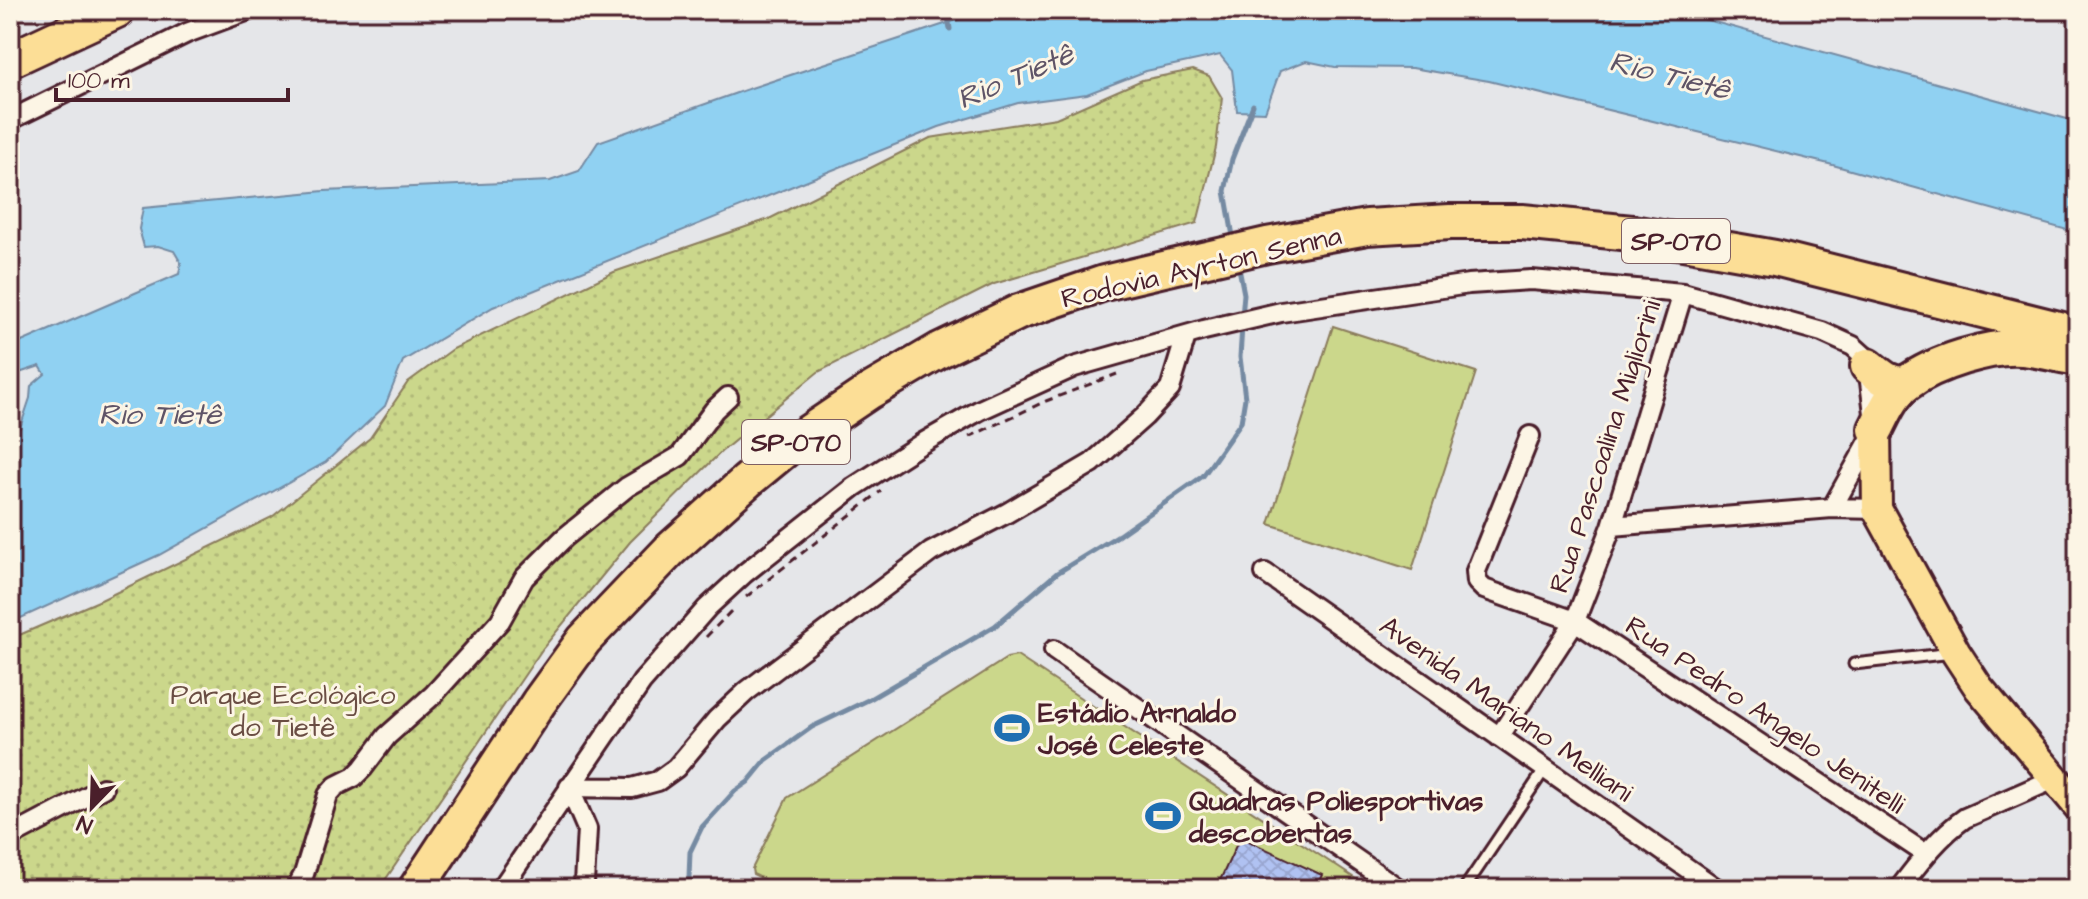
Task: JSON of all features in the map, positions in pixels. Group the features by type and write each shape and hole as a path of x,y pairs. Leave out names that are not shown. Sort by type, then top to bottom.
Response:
{"highway":[{"path":"10,60 117,10"},
{"name":"Rodovia Ayrton Senna","path":"416,889 539,702 584,640 671,549 793,443 870,391 940,350 1019,312 1104,283 1267,245 1367,227 1522,222 1632,233 1775,258 2078,334"},
{"path":"1868,366 1897,385 1953,360 1989,349 2022,348 2078,358"},
{"path":"1876,429 1887,407 1907,383"}],"main road":[{"path":"1876,429 1877,509 1956,653 1979,688 2078,806"}],"street":[{"path":"10,120 187,33 249,10"},
{"path":"501,889 642,682 707,608 768,554 854,487 980,410 1074,367 1281,312 1469,284 1531,280 1683,293 1839,339 1863,355 1868,366 1876,429 1832,508"},
{"name":"Rua Pascoalina Migliorini","path":"1499,737 1575,621 1612,526 1683,293"},
{"path":"569,787 632,788 658,781 676,768 717,719 747,691 931,552 1007,513 1092,463 1170,389 1195,333"},
{"path":"296,889 304,874 328,795 336,786 354,777 387,736 433,695 500,621 524,578 564,538 627,487 680,456 714,410 728,397"},
{"name":"Rua Pedro Angelo Jenitelli","path":"1530,436 1476,571 1477,582 1484,589 1575,621 1926,854"},
{"path":"1612,526 1832,508 1877,509"},
{"name":"Avenida Mariano Melliani","path":"1265,573 1717,889"},
{"path":"1054,650 1399,889"},
{"path":"1899,889 1926,854 1965,818 2054,779"},
{"path":"569,787 587,829 582,889"},
{"path":"10,837 103,788"}],"lane":[{"path":"1854,664 1956,653"},
{"path":"1464,889 1546,768"}],"path":[{"path":"960,441 1046,401 1119,373"},
{"path":"698,645 741,601 886,488"}],"green space":[{"name":"Parque Ecológico do Tietê","path":"1193,70 1209,76 1222,98 1216,147 1197,223 994,284 818,372 721,452 630,542 543,648 379,889 10,889 10,639 101,600 272,517 370,438 408,382 453,349 614,272 769,219 930,138 1056,118 1142,80"},
{"path":"1333,326 1476,372 1412,570 1269,524"},
{"name":"Estádio Arnaldo José Celeste","path":"1017,656 1371,889 784,889 753,874 752,869 787,798 1007,658"}],"water":[{"name":"Rio Tietê","path":"987,10 1671,10 2078,122 2078,233 1829,164 1489,81 1412,68 1335,67 1306,61 1280,71 1265,112 1237,111 1232,70 1220,55 1146,71 1087,94 1018,103 939,127 493,307 403,361 385,406 326,462 159,555 10,623 10,432 20,428 31,386 45,374 40,366 10,376 10,347 179,274 181,263 174,251 158,246 144,247 139,229 143,208 324,191 550,181 579,171 598,142"}],"building":[{"path":"1240,837 1322,875 1315,889 1216,889"}],"waterway":[{"path":"947,10 950,29"},
{"path":"1234,242 1225,191 1232,159 1253,105"},
{"path":"1238,263 1244,294 1242,317"},
{"path":"691,889 690,852 702,827 766,760 812,727 870,699 995,626 1057,573 1119,535 1203,476 1241,422 1245,398 1240,357 1242,327"}],"place":[{"name":"Estádio Arnaldo José Celeste","path":"1012,728"},
{"name":"Quadras Poliesportivas descobertas","path":"1163,816"}]}
